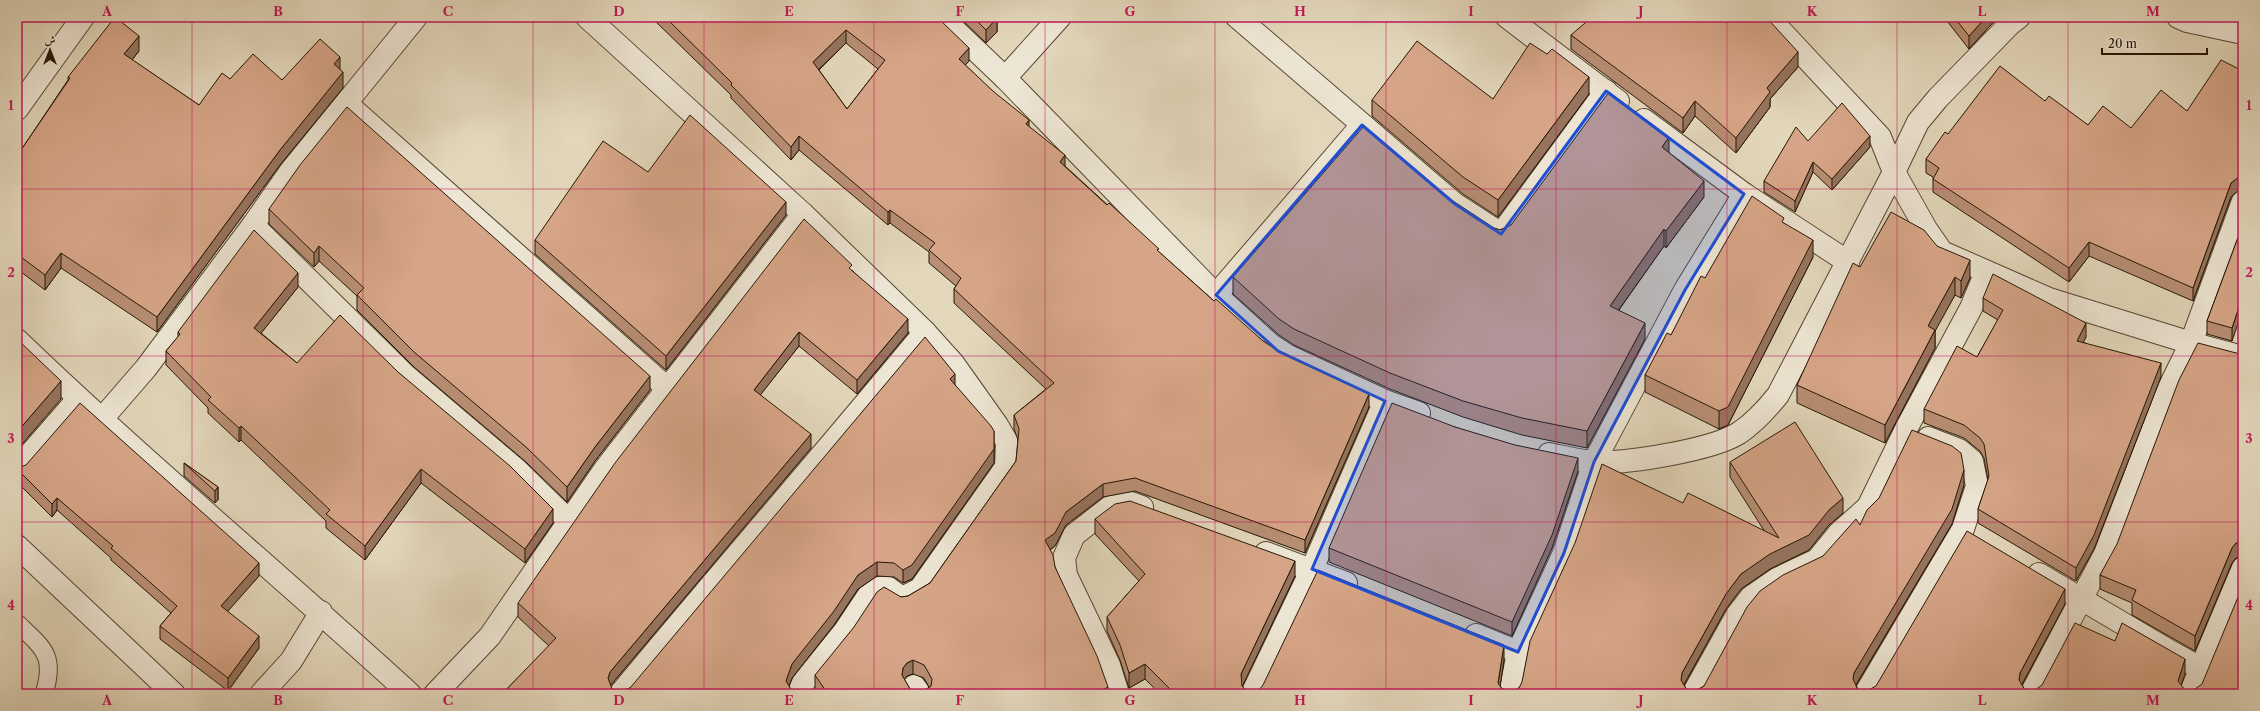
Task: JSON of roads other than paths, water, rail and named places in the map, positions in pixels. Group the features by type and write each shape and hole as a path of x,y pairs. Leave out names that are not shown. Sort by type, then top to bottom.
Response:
{"street":[{"path":"17,109 83,17"},
{"path":"101,420 146,368 253,226 290,172 347,104 416,17"},
{"path":"587,17 803,214 925,332 953,363 997,425 1007,442 1006,467 920,589 902,598 887,587 879,588 868,596 844,632 803,683 798,694"},
{"path":"941,17 1005,78 1216,295 1278,351 1385,401 1437,420"},
{"path":"1005,78 1060,17"},
{"path":"1237,17 1455,204 1486,226 1501,234 1606,92"},
{"path":"1507,17 1744,194 1848,262"},
{"path":"1768,17 1880,137 1894,172 1926,229 1942,252 2049,299 2191,343 2243,357"},
{"path":"1527,449 1594,462 1618,462 1713,445 1738,434 1760,417 1778,395 1848,262 1918,122 2010,24 2019,17"},
{"path":"2178,17 2187,21 2243,33"},
{"path":"347,104 667,388"},
{"path":"1216,295 1362,124"},
{"path":"1510,694 1518,652 1564,553 1594,462 1685,290 1744,194"},
{"path":"2031,694 2105,554 2168,390 2191,343 2243,201"},
{"path":"435,694 490,636 569,521 667,388 803,214"},
{"path":"253,226 406,376 518,471 569,521"},
{"path":"1693,694 1737,615 1751,597 1777,579 1817,560 1839,533 1868,507 1906,429 1971,308 1986,272"},
{"path":"620,694 717,576 851,422 925,332"},
{"path":"17,340 101,420 321,612 410,694"},
{"path":"17,469 78,399"},
{"path":"1252,694 1312,570 1385,401"},
{"path":"1865,694 1963,529 1977,486 1972,461 1959,450 1906,429"},
{"path":"1118,694 1109,665 1066,575 1064,558 1074,535 1110,507 1131,503 1163,515"},
{"path":"1963,529 1983,541"},
{"path":"1245,545 1364,590"},
{"path":"17,546 174,694"},
{"path":"2022,564 2200,668"},
{"path":"2190,694 2200,668 2236,606 2243,568"},
{"path":"261,694 291,661 321,612"},
{"path":"1460,628 1518,652"}],"lane":[{"path":"17,623 44,648 50,674 44,694"}]}
